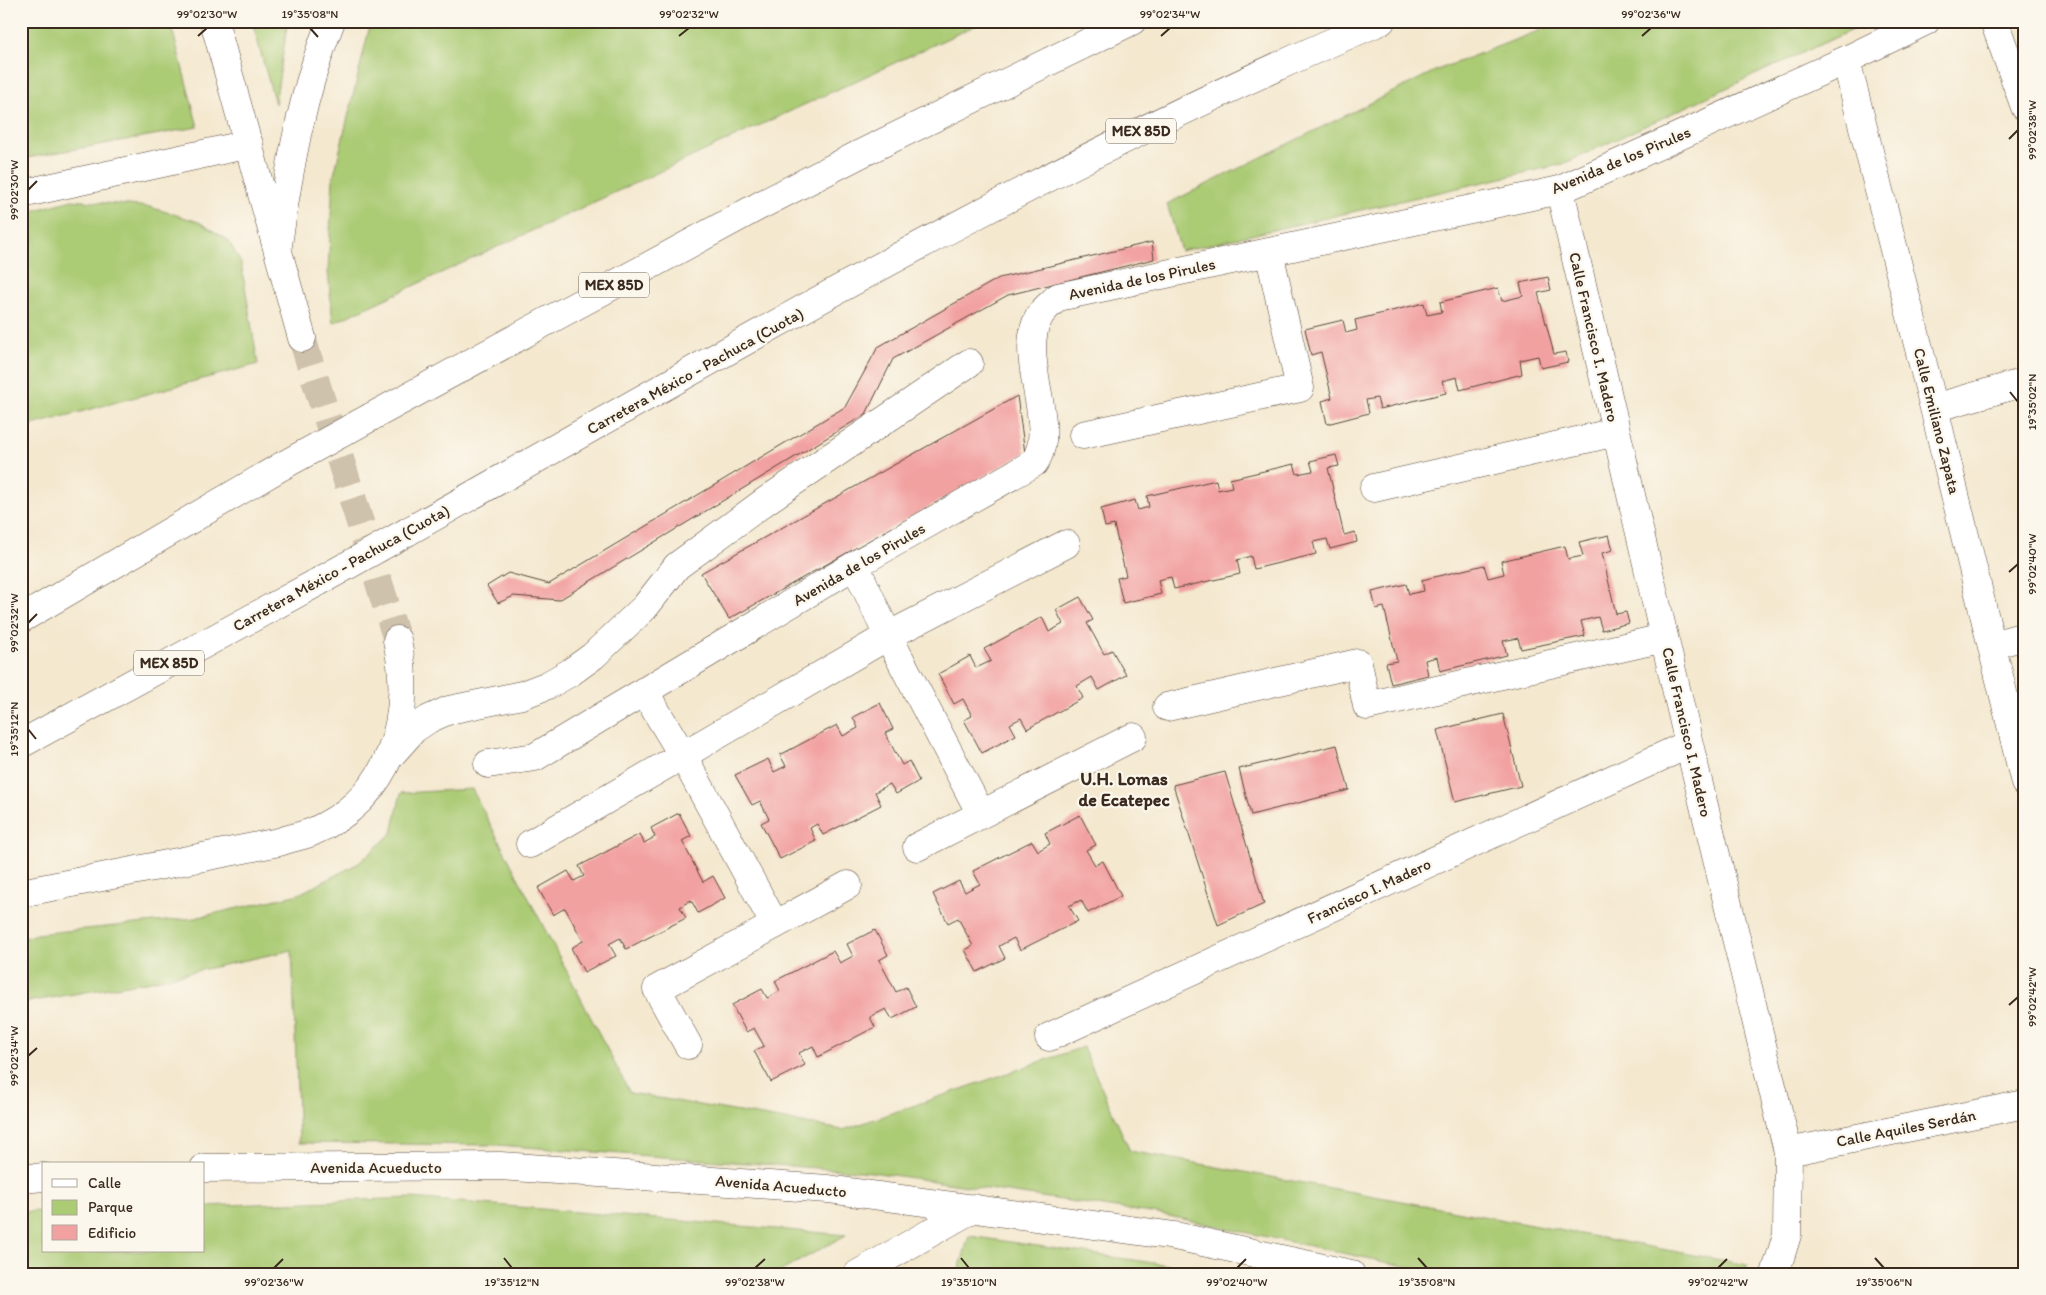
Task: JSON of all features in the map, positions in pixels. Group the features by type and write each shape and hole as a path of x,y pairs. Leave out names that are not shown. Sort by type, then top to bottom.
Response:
{"main road":[{"path":"214,21 278,245 302,338"},
{"path":"278,245 288,173 305,103 331,21"},
{"name":"MEX 85D","path":"21,619 282,466 776,198 1132,21"},
{"name":"Carretera México - Pachuca (Cuota)","path":"21,744 318,582 906,253 1145,129 1380,21"},
{"name":"Avenida de los Pirules","path":"488,764 535,757 855,565 1034,463 1039,456 1042,433 1032,339 1039,316 1058,297 1560,190 1846,60 1926,21"},
{"path":"1994,21 2025,107"},
{"name":"Calle Emiliano Zapata","path":"1846,60 1934,408 2025,783"},
{"path":"21,194 249,144"},
{"name":"Calle Francisco I. Madero","path":"1560,190 1689,744 1788,1152 1787,1235 1775,1274"},
{"path":"1083,435 1300,388 1269,252"},
{"path":"389,757 414,729 448,710 522,695 548,685 571,672 593,656 645,607 677,566 766,500 969,363"},
{"path":"1934,408 2025,382"},
{"path":"1374,488 1616,432"},
{"path":"530,844 888,636 1066,544"},
{"path":"855,565 888,636 981,814"},
{"path":"1992,645 2025,636"},
{"path":"1167,707 1358,663 1367,706 1664,638"},
{"path":"21,893 279,842 311,832 335,820 356,804 373,785 389,757 399,728 403,697 403,666 397,640"},
{"path":"644,691 682,754 775,925"},
{"path":"917,847 1133,737"},
{"name":"Francisco I. Madero","path":"1049,1037 1689,744"},
{"path":"688,1045 657,988 848,885"},
{"name":"Calle Aquiles Serdán","path":"1788,1152 2025,1104"},
{"name":"Avenida Acueducto","path":"205,1168 500,1166 828,1189 1175,1236 1351,1274"},
{"path":"21,1179 42,1177"},
{"path":"858,1274 974,1208"}],"green space":[{"path":"21,21 170,21 198,127 21,159"},
{"path":"252,21 288,21 275,104"},
{"path":"371,21 985,21 333,323 328,271 333,179"},
{"path":"1564,21 1871,21 1563,164 1181,251 1167,204 1437,70"},
{"path":"72,200 150,207 199,222 228,240 241,263 258,364 21,428 21,214"},
{"path":"472,789 630,1093 843,1130 1083,1047 1130,1151 1748,1265 1745,1274 1441,1274 1164,1215 872,1172 497,1145 299,1143 292,950 151,981 21,1003 21,939 36,934 195,918 299,894 359,863 392,833 401,793"},
{"path":"412,1198 846,1235 776,1274 21,1274 21,1212 42,1211 42,1252 205,1252 205,1206"},
{"path":"969,1236 1174,1266 1206,1274 958,1274"}],"building":[{"path":"1152,242 1154,259 1008,295 893,359 866,414 559,600 514,596 498,603 487,586 508,573 549,584 845,407 878,347 999,278"},
{"path":"1548,277 1551,290 1538,293 1554,354 1566,352 1568,362 1541,368 1538,356 1520,360 1522,374 1460,390 1457,377 1442,381 1446,393 1380,409 1377,398 1366,400 1369,413 1327,424 1322,401 1332,398 1321,352 1311,355 1305,329 1343,320 1346,333 1357,330 1355,320 1424,303 1427,315 1442,312 1440,302 1498,288 1502,301 1523,296 1520,283"},
{"path":"1017,396 1025,453 729,619 701,573"},
{"path":"1336,455 1339,466 1328,468 1344,535 1355,532 1357,542 1330,549 1327,539 1313,542 1316,554 1254,569 1251,556 1237,560 1240,574 1174,589 1171,577 1158,580 1161,594 1123,603 1117,578 1126,576 1114,525 1105,527 1101,509 1135,500 1138,510 1149,507 1147,496 1216,480 1218,490 1232,487 1230,479 1294,464 1297,474 1313,471 1310,461"},
{"path":"1609,535 1613,550 1602,553 1616,614 1626,612 1629,623 1602,630 1598,617 1581,621 1585,636 1521,649 1518,638 1503,641 1507,655 1440,671 1437,657 1425,660 1428,675 1391,684 1386,663 1397,661 1384,607 1376,609 1372,592 1406,584 1409,594 1424,591 1422,580 1484,565 1488,578 1504,574 1501,561 1565,546 1568,559 1583,556 1579,542"},
{"path":"1080,597 1093,620 1087,623 1104,654 1112,650 1126,675 1099,690 1092,677 1077,686 1083,698 1027,729 1021,718 1010,724 1016,735 982,753 964,720 972,716 963,699 954,704 938,674 970,656 976,668 991,661 984,649 1042,617 1049,632 1063,624 1056,610"},
{"path":"880,703 893,729 885,733 902,765 909,761 919,781 896,794 890,784 875,792 881,805 823,835 817,824 810,828 816,841 780,859 761,823 769,819 760,801 752,805 735,775 768,759 774,772 786,766 780,755 837,725 843,736 858,728 853,717"},
{"path":"1503,714 1521,786 1455,802 1437,730"},
{"path":"1337,745 1349,790 1251,815 1239,769"},
{"path":"1225,772 1264,904 1218,925 1173,785"},
{"path":"679,813 691,836 682,841 703,882 713,876 725,898 698,913 691,900 680,907 686,918 626,949 620,938 609,944 616,956 584,972 571,948 583,941 565,908 553,915 538,888 568,871 574,881 584,876 579,866 640,834 644,843 655,837 651,828"},
{"path":"1080,815 1096,845 1086,850 1095,865 1103,861 1121,896 1088,913 1081,900 1069,906 1078,921 1020,950 1014,938 999,946 1005,958 977,972 965,950 973,946 958,918 948,923 933,894 959,881 965,892 980,884 973,871 1032,841 1038,851 1050,844 1045,833"},
{"path":"875,930 888,955 879,960 896,992 906,987 916,1007 892,1019 886,1009 870,1017 875,1027 818,1057 813,1046 799,1053 805,1065 771,1082 754,1051 764,1046 754,1028 746,1032 732,1005 762,989 767,998 780,991 775,981 833,951 840,963 853,956 847,944"}],"tunnel":[{"path":"302,338 397,640"}],"district":[{"name":"U.H. Lomas de Ecatepec","path":"1124,790"}]}
